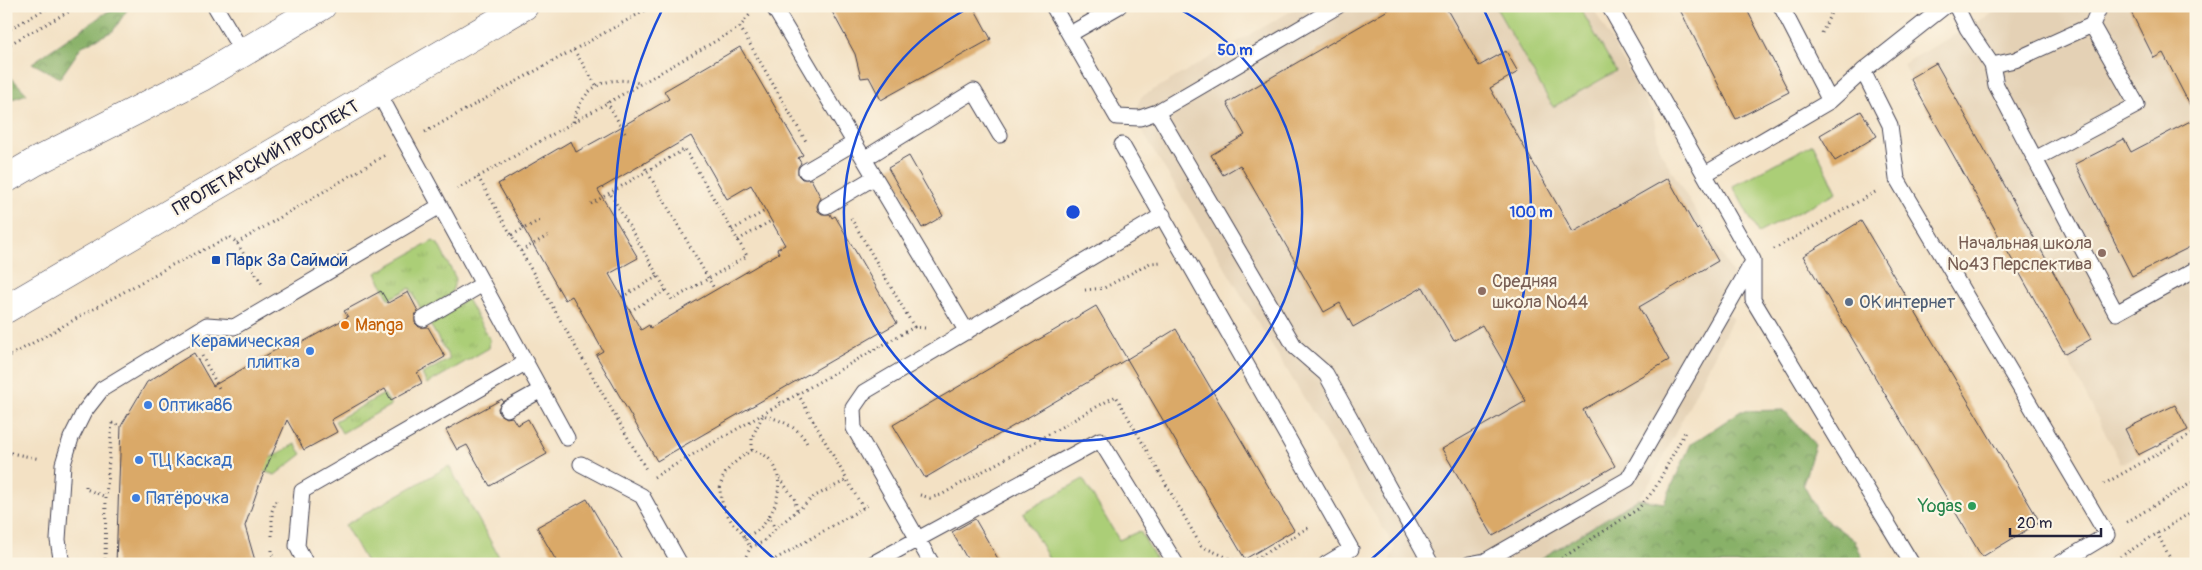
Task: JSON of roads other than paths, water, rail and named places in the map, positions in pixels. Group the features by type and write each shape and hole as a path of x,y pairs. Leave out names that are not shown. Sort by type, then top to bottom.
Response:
{"main road":[{"path":"6,179 35,162 202,77 322,6"},
{"name":"ПРОЛЕТАРСКИЙ ПРОСПЕКТ","path":"6,309 524,6"}],"lane":[{"path":"215,6 243,53"},
{"path":"773,6 968,332"},
{"path":"1053,6 1117,117 1140,118 1157,112 1338,6"},
{"path":"1070,34 1119,6"},
{"path":"1609,6 1753,260 1753,300 1912,564"},
{"path":"1781,6 1830,101"},
{"path":"1705,174 1830,101 1863,71 1946,6"},
{"path":"1956,6 1967,28 1992,65 1996,85 2116,313 2196,269"},
{"path":"1992,65 2015,60 2092,25 2100,6"},
{"path":"2035,159 2137,105 2092,25"},
{"path":"1863,71 1890,125 1897,180 2107,535 2059,564"},
{"path":"864,158 974,91 1000,135"},
{"path":"378,92 567,438"},
{"path":"1157,112 1295,347 1326,374 1431,564"},
{"path":"812,167 854,142"},
{"path":"1122,145 1164,215 1351,549 1326,564"},
{"path":"826,206 875,177"},
{"path":"62,564 58,540 63,464 71,438 84,412 102,389 207,325 234,328 438,203"},
{"path":"932,564 854,428 854,408 864,392 1164,215"},
{"path":"1469,564 1485,561 1628,480 1753,260"},
{"path":"423,319 483,284"},
{"path":"306,564 297,546 302,491 526,363"},
{"path":"507,409 541,390"},
{"path":"872,564 1100,440 1176,564"},
{"path":"581,464 642,496 680,564"}],"place":[{"name":"Начальная школа №43 Перспектива","path":"2102,253"},
{"name":"Парк За Саймой","path":"216,260"},
{"name":"Средняя школа №44","path":"1482,291"},
{"name":"OK интернет","path":"1849,302"},
{"name":"Manga","path":"345,325"},
{"name":"Керамическая плитка","path":"310,351"},
{"name":"Оптика86","path":"148,405"},
{"name":"ТЦ Каскад","path":"139,460"},
{"name":"Пятёрочка","path":"136,498"},
{"name":"Yogas","path":"1972,506"}]}
